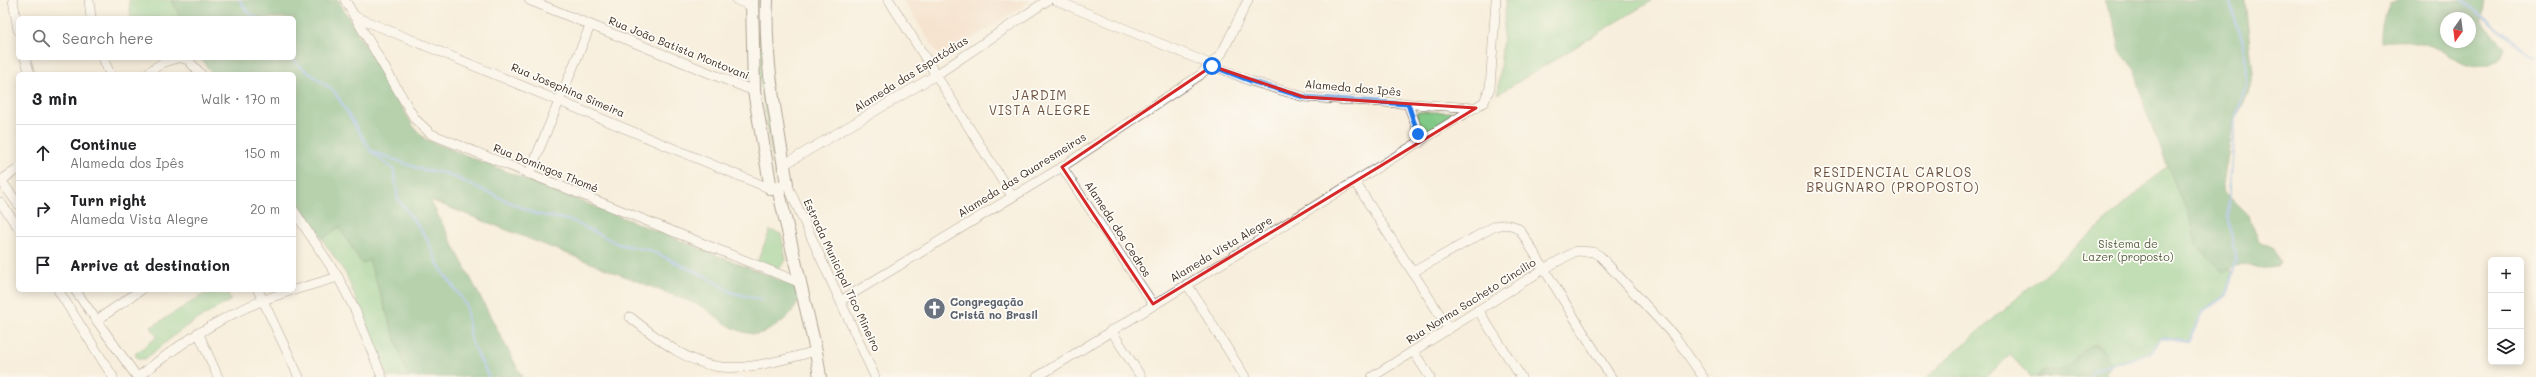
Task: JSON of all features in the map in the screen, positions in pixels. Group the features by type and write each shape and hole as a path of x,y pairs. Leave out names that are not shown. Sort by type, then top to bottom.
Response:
{"main road":[{"path":"767,0 767,36 775,125 784,164 779,187"},
{"path":"752,3 754,91 779,187 816,351 820,377"}],"street":[{"path":"13,0 16,18"},
{"path":"88,0 91,16"},
{"name":"Rua Domingos Thomé","path":"345,0 415,119 422,127 439,138 800,283"},
{"name":"Rua João Batista Montovani","path":"529,0 590,26 754,91"},
{"path":"737,0 752,3"},
{"path":"889,0 1012,196"},
{"name":"Alameda das Espatódias","path":"784,164 936,75 1048,0"},
{"name":"Alameda dos Ipês","path":"1055,0 1212,66 1251,81 1304,97 1476,108"},
{"path":"1212,66 1226,45 1248,0"},
{"name":"Alameda Vista Alegre","path":"1037,377 1153,304 1420,143 1484,102 1488,93 1496,0"},
{"name":"Rua Josephina Simeira","path":"354,16 779,187"},
{"path":"529,174 590,26"},
{"path":"26,60 29,72"},
{"path":"104,60 109,72"},
{"path":"149,72 162,63 171,60"},
{"path":"188,60 199,72"},
{"name":"Alameda das Quaresmeiras","path":"842,300 1062,167 1212,66"},
{"path":"1408,104 1420,143"},
{"name":"Alameda dos Cedros","path":"1062,167 1153,304"},
{"path":"16,169 0,180 16,201"},
{"path":"1355,182 1449,328"},
{"name":"Estrada Municipal Tico Mineiro","path":"779,187 842,300 875,377"},
{"path":"0,202 16,224"},
{"path":"296,214 338,277 356,312 382,377"},
{"path":"1413,272 1494,226 1505,224 1515,226 1520,230 1611,377"},
{"name":"Rua Norma Sacheto Cincílio","path":"1372,377 1544,269 1576,251 1584,250 1600,256 1676,338 1703,377"},
{"path":"296,289 338,277"},
{"path":"1187,284 1244,377"},
{"path":"59,292 113,377"},
{"path":"76,292 138,377 198,332 263,299 287,292"},
{"path":"97,320 138,292"},
{"path":"259,292 300,377"},
{"path":"1478,310 1521,377"},
{"path":"630,317 656,342 678,359 699,370 717,374 737,374 761,369 816,351"},
{"path":"1111,330 1141,377"},
{"path":"198,332 218,377"},
{"path":"1413,351 1430,377"}],"highlighted area":[{"path":"1212,66 1304,97 1476,108 1153,304 1062,167"}],"shaded area":[{"path":"903,0 1030,0 1018,10 949,53 938,54"}],"green space":[{"path":"129,0 173,0 179,16 131,16"},
{"path":"172,0 338,0 414,127 425,139 797,287 799,298 797,305 781,322 767,331 755,334 741,331 728,325 703,307 430,200 522,377 408,377 369,260 362,264 339,227 322,239 296,200 296,72 211,72 202,60 296,60 296,16 179,16"},
{"path":"758,0 762,0 780,176 776,179 758,69"},
{"path":"1506,0 1653,0 1498,94"},
{"path":"2104,0 2245,0 2253,73 2248,94 2233,124 2222,190 2248,215 2259,241 2272,247 2280,263 2277,267 2258,269 2243,264 2223,271 2197,246 2187,209 2179,195 2145,109 2135,70 2120,51 2115,25"},
{"path":"2399,0 2484,0 2481,22 2504,46 2500,59 2488,65 2479,67 2470,66 2440,50 2423,44 2406,41 2381,42 2381,32 2390,4"},
{"path":"1416,112 1453,112 1456,114 1424,134"},
{"name":"Sistema de Lazer (proposto)","path":"2179,156 2232,274 2226,295 2203,312 2189,342 2161,338 2150,353 2094,370 2090,377 2031,377 2010,355 1986,377 1927,377"},
{"path":"339,227 362,264 369,260 408,377 387,377 346,274 322,239"},
{"path":"770,230 781,234 786,260 779,269 757,262"},
{"path":"208,292 226,292 231,300 185,327 145,359 138,359 135,354 157,337 151,327"},
{"path":"2096,344 2102,349 2112,365 2106,372 2107,377 2036,377 2043,372 2066,367 2083,351"}],"waterway":[{"path":"240,0 246,10 254,16"},
{"path":"2090,377 2094,370 2150,353 2161,338 2189,342 2203,312 2226,295 2236,262 2228,214 2235,121 2246,85 2245,49 2229,0"},
{"path":"2462,0 2530,55 2536,57"},
{"path":"294,60 297,64 334,91 371,151 394,170 398,199 426,237 439,266 466,305 471,341 489,377"},
{"path":"371,151 423,170 445,173 536,214 573,221 618,244 649,250 707,277 733,293 763,300"}],"place":[{"name":"Congregação Cristã no Brasil","path":"934,308"}],"district":[{"name":"JARDIM VISTA ALEGRE","path":"1040,102"},
{"name":"RESIDENCIAL CARLOS BRUGNARO (PROPOSTO)","path":"1893,180"}],"route":[{"path":"1212,66 1251,81 1304,97 1345,101 1408,104 1418,134"}]}
